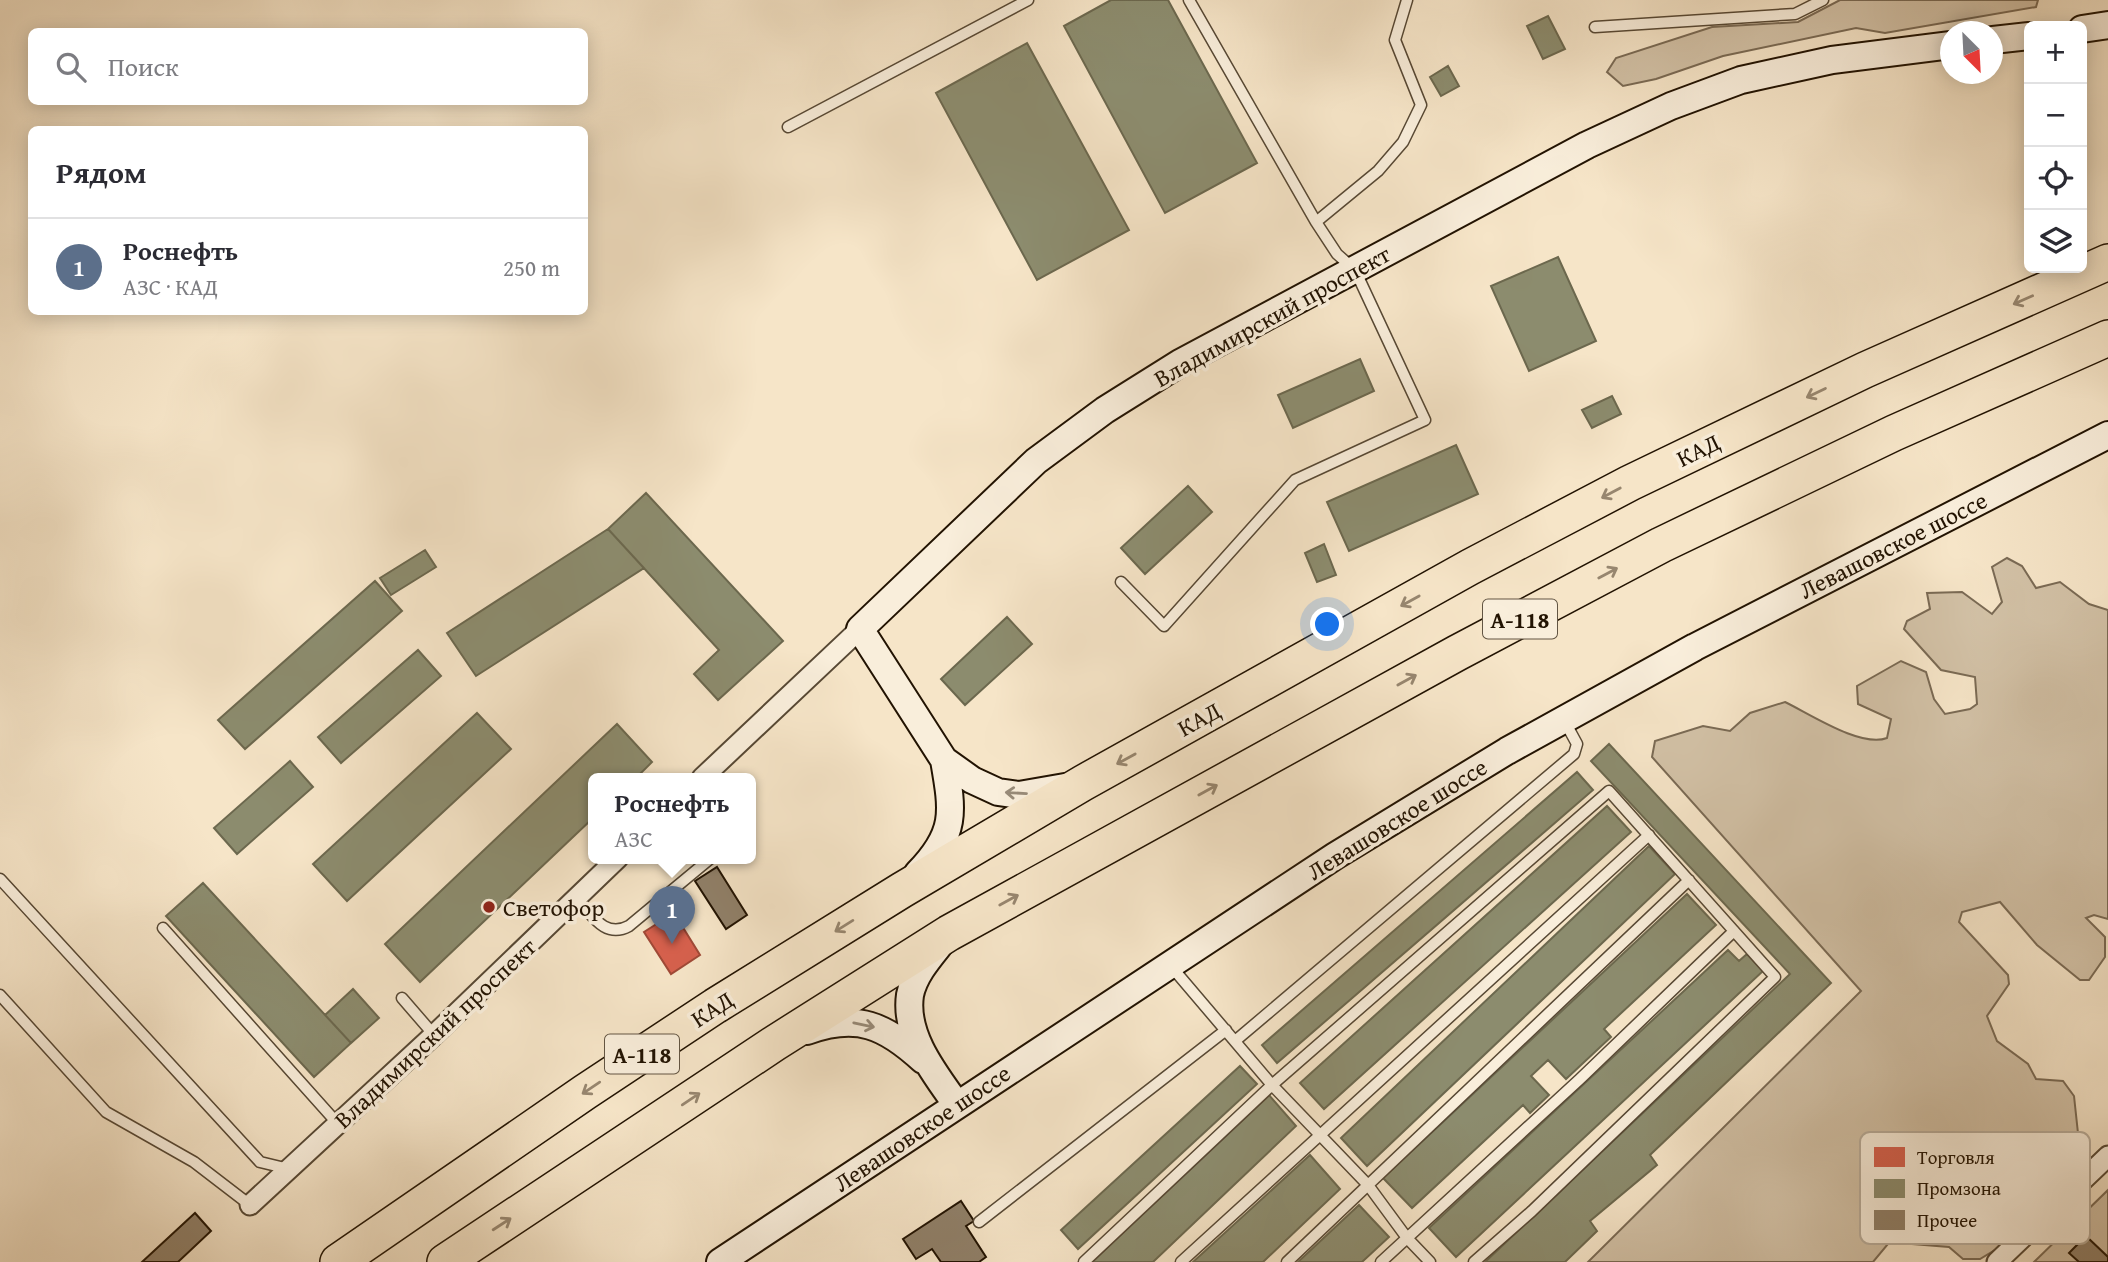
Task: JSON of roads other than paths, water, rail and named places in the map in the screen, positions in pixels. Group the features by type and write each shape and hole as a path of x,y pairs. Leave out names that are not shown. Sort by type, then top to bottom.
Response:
{"highway":[{"name":"КАД","path":"338,1262 715,1006 902,890 1083,783 1470,567 1630,483 1865,370 2108,262"},
{"name":"А-118","path":"444,1262 775,1043 949,933 1457,653 1661,545 1894,433 2108,338"}],"main road":[{"path":"2087,28 2108,25"},
{"path":"2003,39 2024,37"},
{"name":"Владимирский проспект","path":"860,629 1036,461 1105,410 1180,363 1587,145 1671,106 1741,80 1832,60 1940,47"},
{"name":"Левашовское шоссе","path":"720,1262 1335,856 1507,751 1818,582 2108,435"},
{"path":"860,629 944,760 972,780 998,792 1019,795 1083,783"},
{"path":"902,890 935,856 951,820 944,760"},
{"path":"949,933 916,978 910,995 915,1035 929,1064 957,1105"},
{"path":"775,1043 826,1024 848,1022 887,1031 929,1064"}],"street":[{"name":"Владимирский проспект","path":"707,773 860,629"},
{"name":"Владимирский проспект","path":"250,1205 434,1035 612,864"},
{"path":"2090,1173 2108,1156"},
{"path":"1997,1262 2016,1244"}],"lane":[{"path":"788,127 1027,0"},
{"path":"1121,582 1164,626 1295,480 1425,420 1354,270 1337,254 1316,222 1189,0"},
{"path":"1316,222 1378,171 1404,142 1421,105 1395,40 1407,0"},
{"path":"1595,27 1795,14 1823,0"},
{"path":"1235,1041 1574,754 1577,744 1564,720"},
{"path":"1084,1262 1272,1085 1609,791 1775,977 1532,1211 1474,1262"},
{"path":"1181,1262 1649,835"},
{"path":"577,898 603,927 611,931 621,931 704,864"},
{"path":"0,878 260,1162 290,1169"},
{"path":"1287,1262 1689,880"},
{"path":"163,928 338,1124"},
{"path":"1381,1262 1580,1079 1734,931"},
{"path":"1170,964 1272,1085 1368,1185 1430,1262"},
{"path":"0,995 106,1112 194,1162 250,1205"},
{"path":"402,998 434,1035"},
{"path":"979,1222 1226,1030"}],"place":[{"name":"Светофор","path":"489,907"},
{"name":"Роснефть","path":"672,944"}]}
